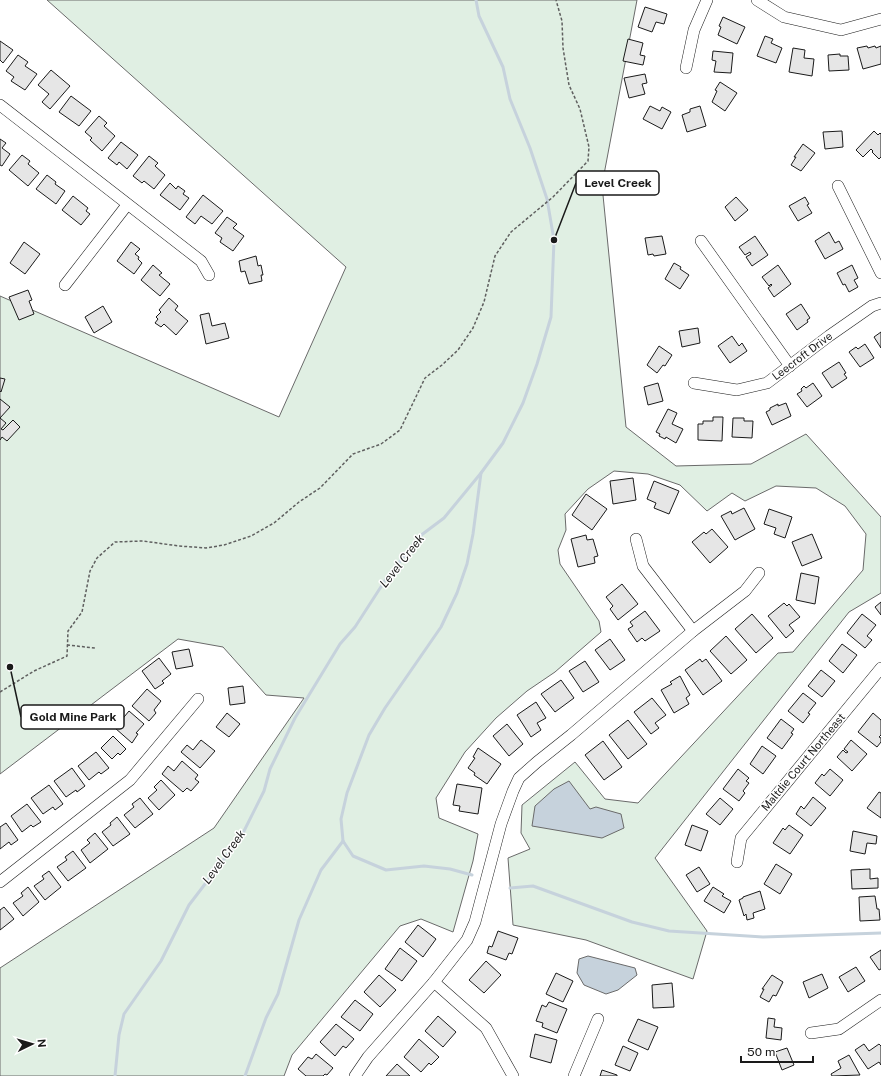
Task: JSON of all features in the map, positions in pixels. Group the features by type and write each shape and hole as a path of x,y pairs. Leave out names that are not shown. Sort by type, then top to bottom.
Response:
{"street":[{"path":"686,68 694,30 707,0"},
{"path":"758,0 784,17 822,24 841,30 881,19"},
{"path":"0,106 127,205 201,260 209,275"},
{"path":"838,186 881,272"},
{"path":"65,285 127,205"},
{"path":"701,240 790,366"},
{"name":"Leecroft Drive","path":"694,383 737,390 767,383 829,336 872,306 881,303"},
{"path":"636,539 643,566 693,632"},
{"path":"355,1076 368,1057 434,982 467,940 475,922 501,824 512,791 519,778 693,632 746,591 759,573"},
{"name":"Maltdie Court Northeast","path":"737,862 741,838 881,668"},
{"path":"0,882 130,780 198,700"},
{"path":"434,982 486,1028 513,1076"},
{"path":"811,1033 839,1029 881,1000"},
{"path":"574,1076 598,1019"}],"path":[{"path":"0,692 34,671 67,656 68,631 82,612 90,571 96,558 115,542 143,540 179,546 206,548 224,545 251,536 274,523 299,502 320,488 353,454 381,444 400,430 425,378 458,350 473,328 484,302 495,256 511,232 525,221 542,204 553,197 588,161 589,147 580,109 569,85 563,48 562,21 556,0"},
{"path":"67,645 95,648"}],"green space":[{"path":"47,0 637,0 602,185 626,427 676,466 751,464 806,434 881,517 881,593 849,612 655,858 707,931 693,979 586,940 513,925 508,858 530,849 521,833 522,805 575,762 605,799 638,803 778,653 793,652 863,570 866,534 845,506 816,488 776,486 745,501 732,493 707,511 680,485 648,474 614,471 588,489 565,514 566,530 558,550 560,564 599,621 601,632 555,672 527,691 496,718 465,752 436,798 439,818 478,834 473,861 453,932 421,919 400,926 292,1055 284,1076 0,1076 0,968 214,828 304,698 266,695 223,647 178,639 0,774 0,296 279,417 346,267"}],"shaded area":[{"path":"569,781 590,809 596,807 621,814 624,828 602,838 532,826 535,806 554,789"},
{"path":"588,956 635,968 637,975 618,990 606,994 584,985 577,973 579,959"}],"building":[{"path":"645,7 667,14 664,24 656,22 652,32 638,27"},
{"path":"723,17 745,27 737,44 718,35 721,27 719,26"},
{"path":"765,36 773,39 771,43 782,48 776,63 757,56"},
{"path":"628,39 643,43 640,55 645,56 643,65 623,61"},
{"path":"0,41 13,50 3,63 0,60"},
{"path":"867,46 868,48 875,46 876,48 881,46 881,64 863,69 857,48"},
{"path":"793,48 805,50 804,58 814,59 812,76 789,72"},
{"path":"713,51 733,53 731,73 714,72 716,61 712,60"},
{"path":"840,54 840,56 848,56 849,70 829,71 828,55"},
{"path":"18,55 28,62 25,66 37,74 25,90 11,81 14,77 6,71"},
{"path":"51,70 70,86 50,109 42,102 49,94 38,85"},
{"path":"645,74 647,83 642,84 645,94 629,98 624,78"},
{"path":"720,82 737,93 725,111 712,102 717,91 715,90"},
{"path":"71,96 91,111 79,126 59,112"},
{"path":"650,106 660,111 662,107 671,112 662,129 643,119"},
{"path":"700,106 706,126 687,132 682,115 690,112 690,109"},
{"path":"99,116 107,123 104,126 115,136 102,151 90,140 92,138 85,132"},
{"path":"842,131 843,147 825,149 823,132"},
{"path":"874,131 878,135 880,133 881,134 881,157 879,159 871,149 863,157 856,150"},
{"path":"0,139 6,143 2,148 10,154 2,166 0,165"},
{"path":"121,142 138,155 127,169 119,162 117,165 108,158"},
{"path":"803,144 815,153 801,171 791,165 796,157 794,157"},
{"path":"22,155 30,161 28,164 39,173 28,186 9,170"},
{"path":"149,156 158,163 155,166 165,175 154,189 144,181 142,183 133,176"},
{"path":"47,175 56,182 55,184 65,191 56,204 36,189"},
{"path":"170,183 176,189 178,186 185,191 183,194 189,198 180,210 160,195"},
{"path":"203,195 223,211 212,224 201,216 195,224 186,217"},
{"path":"73,196 88,208 86,211 90,214 81,225 62,210"},
{"path":"736,197 748,210 735,221 725,207"},
{"path":"805,197 809,204 807,205 812,213 798,221 789,206"},
{"path":"227,217 237,224 233,228 244,236 233,251 220,242 222,238 215,233"},
{"path":"829,232 835,243 839,241 843,249 825,259 815,241"},
{"path":"662,236 666,254 654,256 653,254 648,255 645,238"},
{"path":"755,236 768,255 752,266 746,257 751,254 750,252 745,255 739,247"},
{"path":"24,242 40,254 25,274 10,263"},
{"path":"131,242 140,249 135,254 139,257 138,259 142,263 134,274 117,261"},
{"path":"256,256 258,266 261,265 263,275 261,275 262,281 249,284 245,271 241,272 239,261"},
{"path":"674,263 681,267 680,269 689,275 680,289 665,279"},
{"path":"153,265 162,273 159,275 170,284 160,296 141,280"},
{"path":"778,265 791,284 774,297 768,288 772,285 771,284 769,286 762,277"},
{"path":"852,265 858,278 854,280 858,287 849,292 845,284 843,285 837,273"},
{"path":"28,290 32,300 29,301 34,314 19,320 9,297"},
{"path":"169,298 178,306 175,310 188,321 176,335 164,324 161,327 155,323 158,319 156,317 161,312 159,310"},
{"path":"801,304 810,318 807,320 808,322 797,330 786,314"},
{"path":"103,306 112,322 94,333 85,317"},
{"path":"209,313 212,326 225,323 229,338 206,344 200,315"},
{"path":"698,328 700,343 682,347 679,331"},
{"path":"881,332 881,348 874,337"},
{"path":"732,336 739,346 742,343 747,351 730,363 718,346"},
{"path":"865,344 874,358 860,367 849,352 856,347 858,349"},
{"path":"659,346 672,355 665,366 663,365 657,373 647,365"},
{"path":"839,362 846,373 844,374 847,378 832,388 822,373"},
{"path":"0,378 5,379 1,392 0,391"},
{"path":"658,383 663,401 648,405 644,387"},
{"path":"813,383 822,396 807,407 797,394 802,391 801,389 804,386 806,388"},
{"path":"0,399 10,407 0,418"},
{"path":"786,403 791,416 772,425 766,412 778,404 778,406"},
{"path":"668,409 677,413 672,424 683,429 676,443 666,437 665,439 659,436 660,434 656,432"},
{"path":"713,417 723,417 722,441 698,440 698,424 703,424 703,421 713,421"},
{"path":"0,418 6,423 1,429 3,430 13,420 20,427 7,441 2,437 0,440"},
{"path":"733,418 744,418 744,421 753,421 752,438 732,437"},
{"path":"633,478 636,500 613,504 610,481"},
{"path":"654,481 679,491 669,514 654,508 656,503 647,499"},
{"path":"586,494 607,509 592,530 572,515"},
{"path":"744,508 755,529 735,540 721,516 731,511 732,514"},
{"path":"769,509 792,517 785,538 774,534 776,528 764,524"},
{"path":"712,529 728,547 710,563 692,542 704,532 706,534"},
{"path":"812,534 822,558 802,566 792,542"},
{"path":"586,535 587,540 593,539 598,556 594,557 595,563 578,567 571,539"},
{"path":"801,573 819,577 815,604 796,600"},
{"path":"622,584 638,604 618,620 610,609 613,606 606,597"},
{"path":"881,602 881,615 875,607"},
{"path":"784,603 787,606 789,604 800,617 789,625 794,631 786,638 768,616"},
{"path":"645,611 660,631 645,641 642,638 637,642 628,629 633,626 630,622"},
{"path":"752,614 773,638 756,653 735,629"},
{"path":"862,614 876,625 867,636 872,640 865,648 847,633"},
{"path":"726,636 747,660 731,674 710,651"},
{"path":"610,639 625,660 610,670 595,650"},
{"path":"842,644 857,655 843,673 829,661"},
{"path":"189,649 193,666 176,669 172,652"},
{"path":"159,658 171,674 162,681 164,683 155,689 142,671"},
{"path":"700,659 702,662 706,659 722,681 703,695 685,670"},
{"path":"585,661 599,682 583,692 569,671"},
{"path":"821,670 835,681 822,697 808,686"},
{"path":"680,676 690,695 686,698 689,704 674,713 661,690 672,684 670,682"},
{"path":"561,680 574,698 555,712 541,694"},
{"path":"243,686 245,703 230,705 228,688"},
{"path":"147,689 161,701 154,710 156,713 149,721 132,706"},
{"path":"803,693 816,703 808,713 810,714 803,723 788,711"},
{"path":"652,698 666,715 655,723 659,728 651,734 634,712"},
{"path":"536,702 546,718 537,723 541,730 531,737 517,715"},
{"path":"129,711 144,724 136,733 138,734 132,743 115,728"},
{"path":"227,713 240,724 229,737 216,727"},
{"path":"873,713 881,720 881,735 879,737 881,738 881,742 877,747 858,732"},
{"path":"781,719 794,729 791,733 793,734 782,749 767,738"},
{"path":"628,720 647,744 628,759 609,735"},
{"path":"507,724 523,744 509,756 493,736"},
{"path":"113,736 126,749 120,755 118,753 112,759 101,748"},
{"path":"201,740 215,751 200,768 181,752 187,745 193,750"},
{"path":"851,740 867,754 852,771 837,757 843,750 846,753 848,752 844,749"},
{"path":"603,741 622,767 604,780 585,755"},
{"path":"762,746 776,756 763,774 750,764"},
{"path":"478,748 501,764 487,784 474,775 475,773 468,768 475,758 473,757"},
{"path":"96,752 109,768 101,774 99,772 89,780 78,766"},
{"path":"182,761 198,775 195,779 199,782 191,791 187,788 183,792 162,774 168,766 174,771"},
{"path":"72,768 85,786 66,797 54,781"},
{"path":"738,769 749,778 746,781 749,783 743,791 745,793 739,801 723,789"},
{"path":"830,769 843,780 830,796 815,783 822,774 824,776"},
{"path":"161,780 175,795 159,810 148,798 157,790 154,787"},
{"path":"457,784 482,788 478,814 459,811 460,806 453,805"},
{"path":"49,785 63,804 55,810 53,807 43,814 31,798"},
{"path":"879,792 881,793 881,818 867,808"},
{"path":"813,797 826,808 811,826 796,814 801,806 804,809"},
{"path":"140,798 153,814 135,828 124,815 134,807 132,804"},
{"path":"720,798 733,809 720,825 706,814"},
{"path":"27,804 41,822 33,827 31,825 22,832 11,816"},
{"path":"117,817 130,834 113,846 102,832 111,825 110,823"},
{"path":"6,823 18,840 11,845 9,842 0,849 0,827"},
{"path":"692,825 708,831 701,851 685,845"},
{"path":"789,825 803,835 790,854 773,843 783,828 785,830"},
{"path":"853,831 877,836 876,844 867,843 865,854 850,851"},
{"path":"95,833 108,849 90,863 81,850 90,843 87,840"},
{"path":"73,851 86,868 68,881 57,867 67,860 65,857"},
{"path":"776,864 792,874 780,894 764,884"},
{"path":"699,867 710,884 697,892 686,875"},
{"path":"870,869 870,879 878,878 878,888 852,889 851,870"},
{"path":"49,871 61,887 45,900 34,886 44,879 42,876"},
{"path":"28,887 39,902 23,916 13,903 23,896 21,893"},
{"path":"713,887 724,894 722,896 731,901 724,913 704,901"},
{"path":"760,891 765,909 753,913 754,918 747,920 746,914 744,916 739,900"},
{"path":"875,896 877,909 879,909 880,920 860,921 859,897"},
{"path":"4,907 14,919 0,930 0,910"},
{"path":"418,925 436,939 423,957 405,942"},
{"path":"498,931 518,938 512,954 509,953 506,960 487,953 489,946 492,947"},
{"path":"400,948 417,961 402,981 385,969"},
{"path":"881,950 881,969 879,970 870,957"},
{"path":"486,961 501,975 484,993 469,980"},
{"path":"856,967 865,981 848,992 839,977"},
{"path":"556,973 573,981 563,1002 546,994"},
{"path":"822,974 828,988 809,998 803,982"},
{"path":"379,975 396,990 380,1007 364,992"},
{"path":"772,975 783,982 776,996 773,995 769,1002 760,997 764,989 762,989"},
{"path":"672,983 674,1007 653,1008 652,985"},
{"path":"355,1000 373,1014 360,1031 341,1017"},
{"path":"549,1002 567,1009 557,1033 542,1027 543,1023 536,1021 542,1005 546,1007"},
{"path":"438,1016 456,1032 443,1047 425,1031"},
{"path":"768,1018 775,1019 774,1027 782,1028 781,1040 766,1038"},
{"path":"638,1019 658,1027 648,1050 628,1041"},
{"path":"336,1024 354,1039 346,1048 343,1046 335,1056 320,1042"},
{"path":"535,1034 557,1040 551,1063 530,1057"},
{"path":"419,1039 439,1057 431,1065 429,1063 421,1072 404,1057"},
{"path":"864,1044 869,1051 879,1044 881,1046 881,1065 879,1062 868,1069 855,1050"},
{"path":"623,1046 638,1053 630,1071 615,1065"},
{"path":"787,1048 794,1065 782,1070 775,1052"},
{"path":"316,1054 333,1068 327,1075 306,1076 298,1069 308,1057 312,1059"},
{"path":"849,1055 860,1075 832,1076 831,1074 841,1068 838,1061"},
{"path":"397,1064 410,1076 386,1076"},
{"path":"602,1070 617,1075 617,1076 600,1076"}],"waterway":[{"name":"Level Creek","path":"115,1076 119,1035 124,1014 161,961 189,905 241,837 264,791 270,769 295,718 340,644 355,627 386,579 420,536 444,518 481,473 503,443 523,403 537,364 551,317 554,240 547,199 530,148 510,99 503,67 479,16 476,0"},
{"path":"472,875 450,869 424,866 386,870 353,856 343,841 341,819 347,793 369,735 385,708 441,627 457,593 467,564 473,534 481,473"},
{"path":"245,1076 266,1018 278,994 299,920 321,870 343,841"},
{"path":"510,888 533,886 632,922 669,931 763,937 881,933"}],"place":[{"name":"Level Creek","path":"554,240"},
{"name":"Gold Mine Park","path":"10,667"}]}
